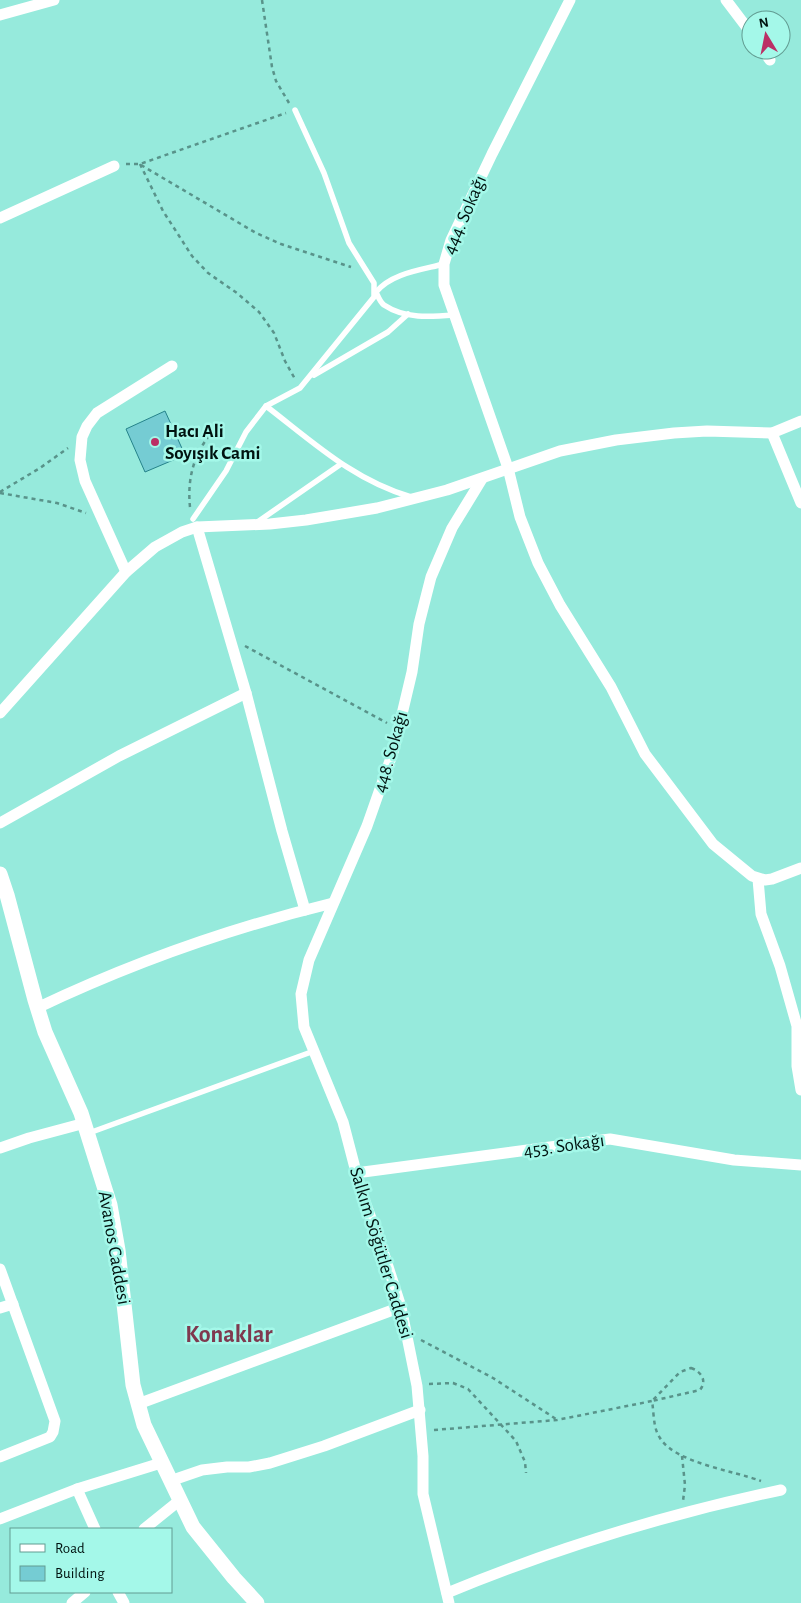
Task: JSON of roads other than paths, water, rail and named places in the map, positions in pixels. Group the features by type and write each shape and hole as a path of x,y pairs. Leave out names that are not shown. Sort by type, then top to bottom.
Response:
{"street":[{"path":"0,16 54,0"},
{"name":"444. Sokağı","path":"570,0 451,240 444,264 444,285 508,468 520,517 538,563 560,605 611,687 645,754 713,844 758,879"},
{"path":"726,0 741,20"},
{"path":"0,218 114,166"},
{"path":"126,572 82,471 80,460 82,437 87,426 97,413 172,366"},
{"path":"772,433 801,414"},
{"path":"0,713 126,572 155,547 195,523 254,524 342,514 417,498 482,479 508,468 560,451 587,445 635,437 707,431 772,433 801,421"},
{"path":"772,433 801,503"},
{"name":"448. Sokağı","path":"304,1026 301,1005 303,982 309,960 367,826 380,791 399,729 412,672 419,624 431,577 452,528 482,479"},
{"path":"195,523 246,693 305,910"},
{"path":"0,823 119,756 246,693"},
{"path":"801,868 772,879 758,879 760,914 785,980 797,1026 797,1060 801,1090"},
{"name":"Avanos Caddesi","path":"0,874 37,1008 45,1032 87,1128 115,1228 132,1371 144,1425 193,1527 257,1603"},
{"path":"37,1008 157,956 242,927 333,903"},
{"name":"Salkım Söğütler Caddesi","path":"304,1026 343,1122 356,1173 401,1307 408,1334 420,1410 423,1494 448,1598"},
{"path":"0,1148 29,1138 87,1128"},
{"name":"453. Sokağı","path":"356,1173 610,1139 734,1160 801,1164"},
{"path":"0,1269 54,1416 55,1426 50,1437 0,1457"},
{"path":"0,1308 13,1304"},
{"path":"138,1404 401,1307"},
{"path":"170,1481 202,1470 270,1464 420,1410"},
{"path":"0,1519 77,1489 161,1463"},
{"path":"77,1489 95,1528"},
{"path":"448,1598 510,1568 583,1541 680,1513 781,1490"},
{"path":"145,1528 180,1500"},
{"path":"72,1603 84,1593"}],"lane":[{"path":"294,110 324,173 349,243 368,272 383,304 408,314 431,317 454,315"},
{"path":"195,523 226,471 246,432 266,406 300,388 372,302 376,292 388,281 412,272 444,264"},
{"path":"310,377 340,362 388,332 408,314"},
{"path":"266,406 341,464 370,481 417,498"},
{"path":"254,524 341,464"},
{"path":"87,1128 314,1051"}],"place":[{"name":"Hacı Ali Soyışık Cami","path":"155,442"}],"district":[{"name":"Konaklar","path":"229,1335"}]}
